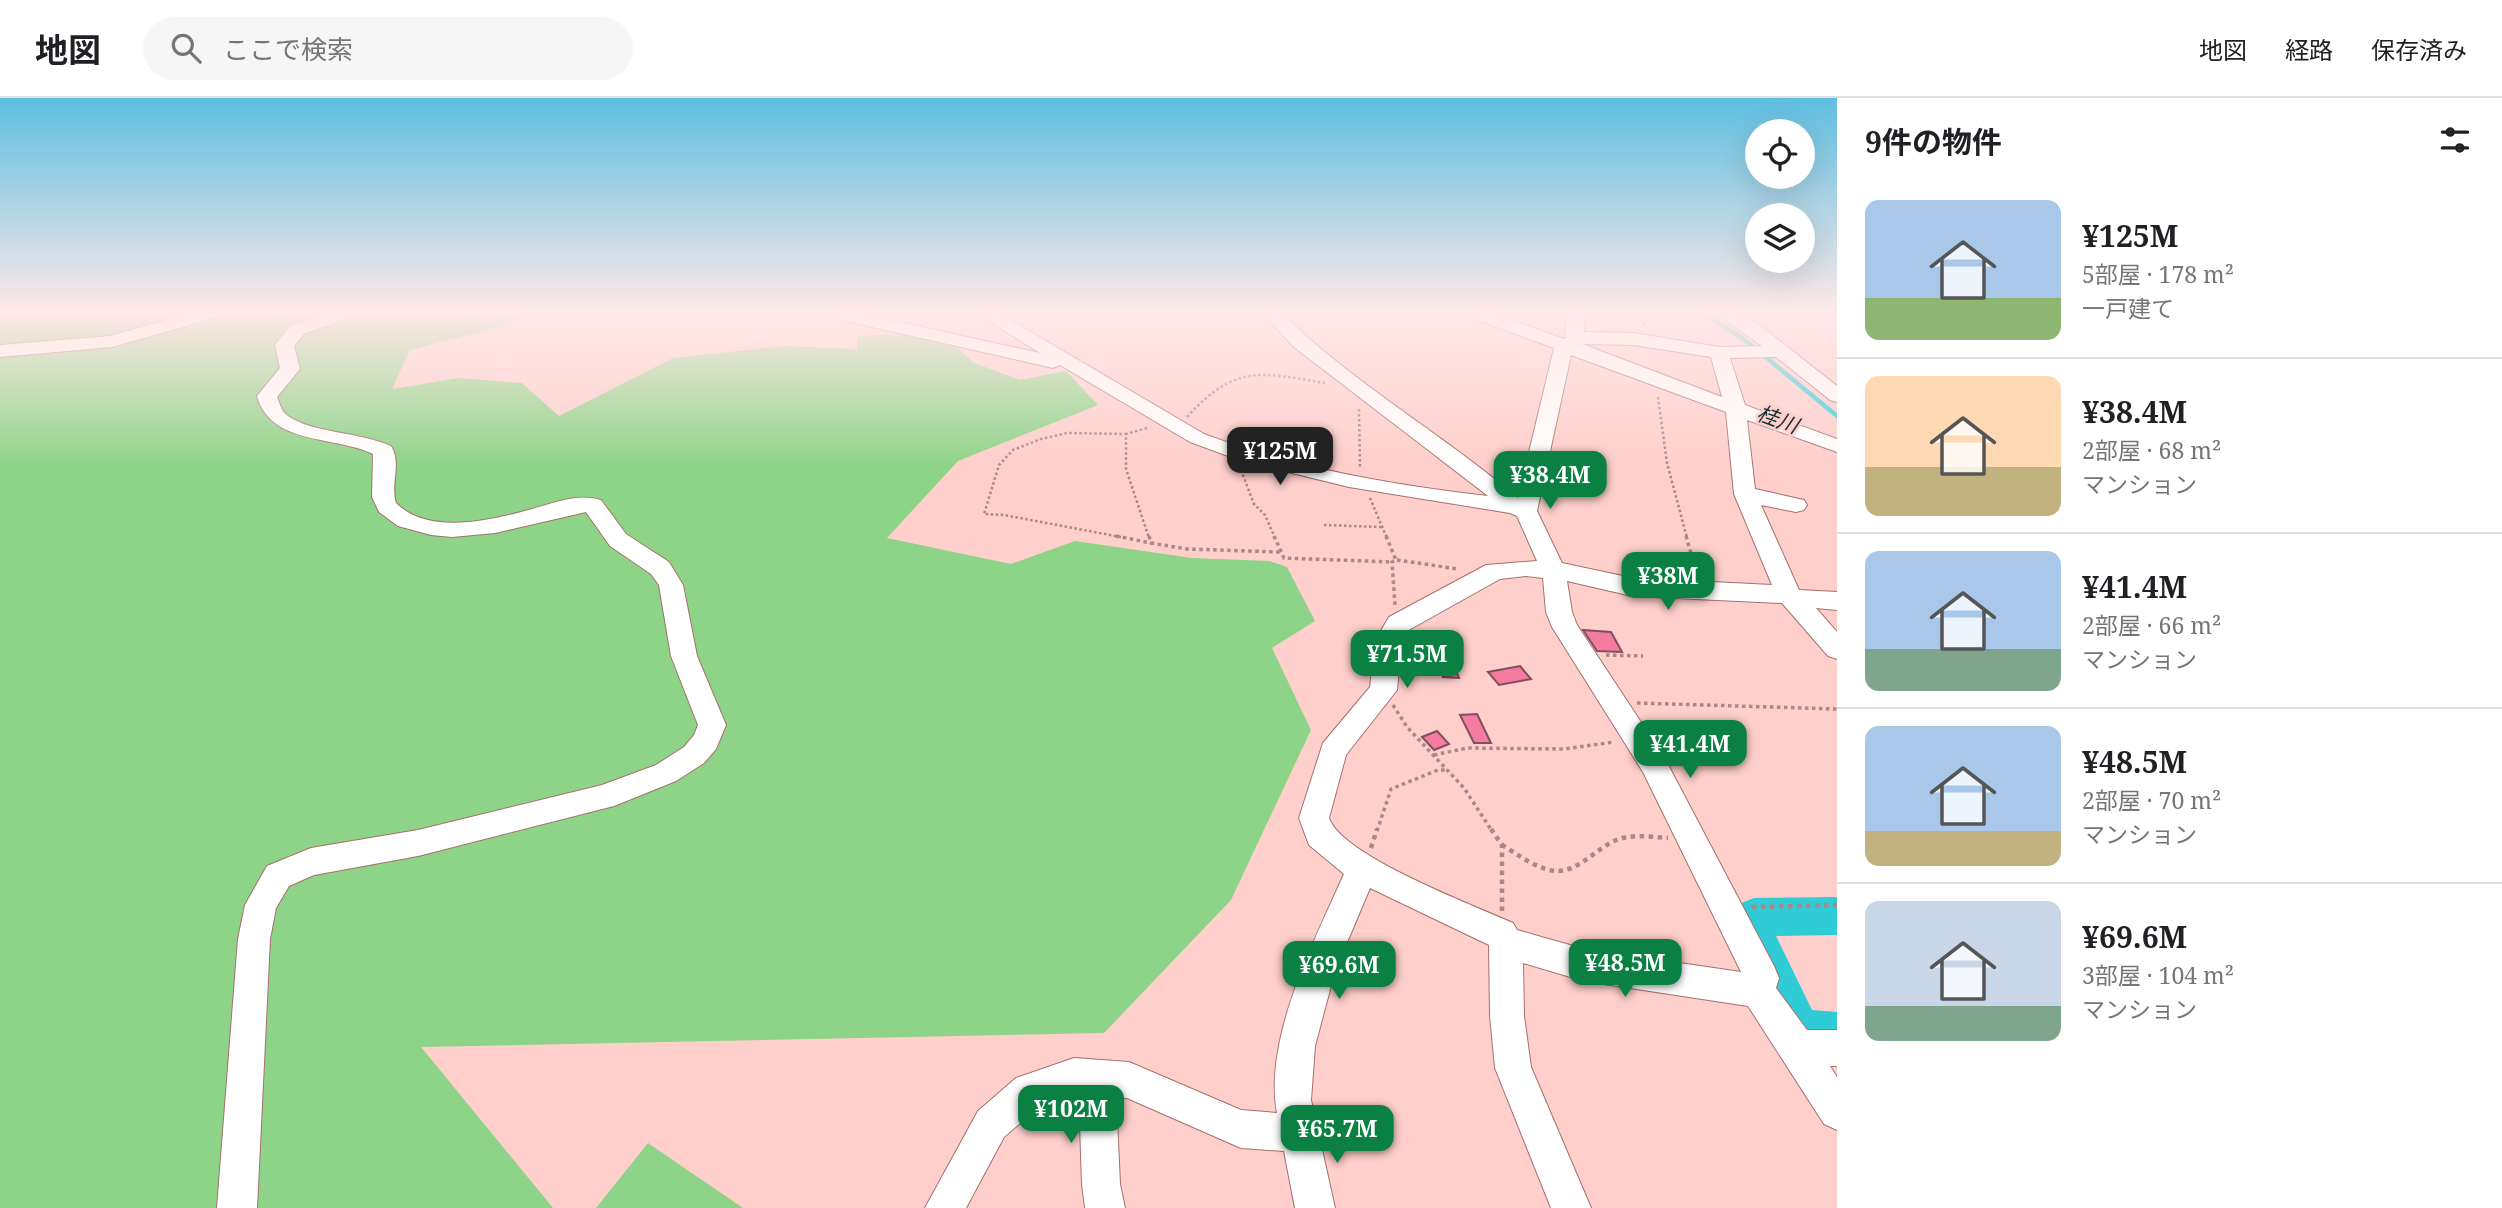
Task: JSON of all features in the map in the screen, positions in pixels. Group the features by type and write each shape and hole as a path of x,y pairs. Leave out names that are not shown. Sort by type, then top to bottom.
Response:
{"street":[{"path":"237,1208 254,939 261,905 278,876 311,862 418,843 604,797 666,773 694,755 706,741 712,725 684,656 671,585 660,568 618,540 593,505 579,504 478,528 424,527 399,518 386,506 382,493 387,464 383,451 370,442 301,429 277,419 267,408 267,396 290,369 289,363"},
{"path":"1056,363 1072,364 1198,438 1241,454 1362,482 1519,508"},
{"path":"1327,363 1519,508 1554,571 1559,612 1565,627 1637,738 1694,842 1762,978 1758,991"},
{"path":"1519,508 1559,363"},
{"path":"1618,363 1658,381 1735,405 1837,446"},
{"path":"1722,363 1735,405 1738,456 1745,494 1791,596 1837,649"},
{"path":"1794,363 1837,396"},
{"path":"1745,494 1796,505"},
{"path":"1837,601 1632,587 1526,568 1495,571 1398,624 1389,639 1383,690 1333,751 1314,818 1320,836 1362,869 1504,938 1584,965 1758,991 1837,1111"},
{"path":"1315,1208 1293,1100 1297,1046 1318,971 1362,869"},
{"path":"1504,938 1507,1016 1513,1068 1571,1208"},
{"path":"1798,1048 1837,1048"},
{"path":"945,1208 991,1124 1029,1091 1074,1076 1129,1080 1209,1118 1241,1129 1301,1134"},
{"path":"1097,1077 1101,1184 1105,1208"}],"path":[{"path":"1280,552 1187,549 1004,515 984,514 994,477 1001,462 1014,447 1072,433 1106,437 1176,424 1214,390 1242,376 1360,388 1362,482 1394,561 1398,624"},
{"path":"1658,381 1658,411 1668,462 1703,592"},
{"path":"1126,434 1126,469 1151,543"},
{"path":"1241,454 1240,463 1248,492 1254,504 1265,515 1284,558 1394,561 1439,568 1495,571"},
{"path":"1324,525 1381,527"},
{"path":"1583,655 1643,656"},
{"path":"1383,690 1407,727 1447,770 1492,826 1503,845 1504,938"},
{"path":"1614,704 1837,709"},
{"path":"1434,755 1462,748 1564,749 1637,738"},
{"path":"1362,869 1391,789 1438,770 1447,770"},
{"path":"1503,845 1555,871 1566,869 1601,846 1618,839 1635,836 1694,842"},
{"path":"1730,911 1740,907 1837,905"}],"green space":[{"path":"0,363 404,363 392,389 458,378 522,383 559,416 664,363 974,363 1020,380 1066,371 1098,405 958,461 887,538 1011,564 1075,541 1192,558 1269,561 1287,567 1315,621 1272,648 1311,730 1231,900 1104,1033 421,1047 553,1208 0,1208"},
{"path":"648,1143 743,1208 596,1208"}],"building":[{"path":"1583,630 1611,632 1622,652 1597,651"},
{"path":"1432,650 1448,650 1459,678 1443,677"},
{"path":"1520,666 1531,679 1499,685 1488,672"},
{"path":"1477,714 1491,743 1474,743 1460,715"},
{"path":"1437,731 1449,744 1434,750 1422,737"}],"waterway":[{"path":"1773,363 1837,416"},
{"path":"1837,916 1754,917 1749,923 1799,1031 1837,1034"}],"water label":[{"name":"桂川","path":"1778,419"}]}
